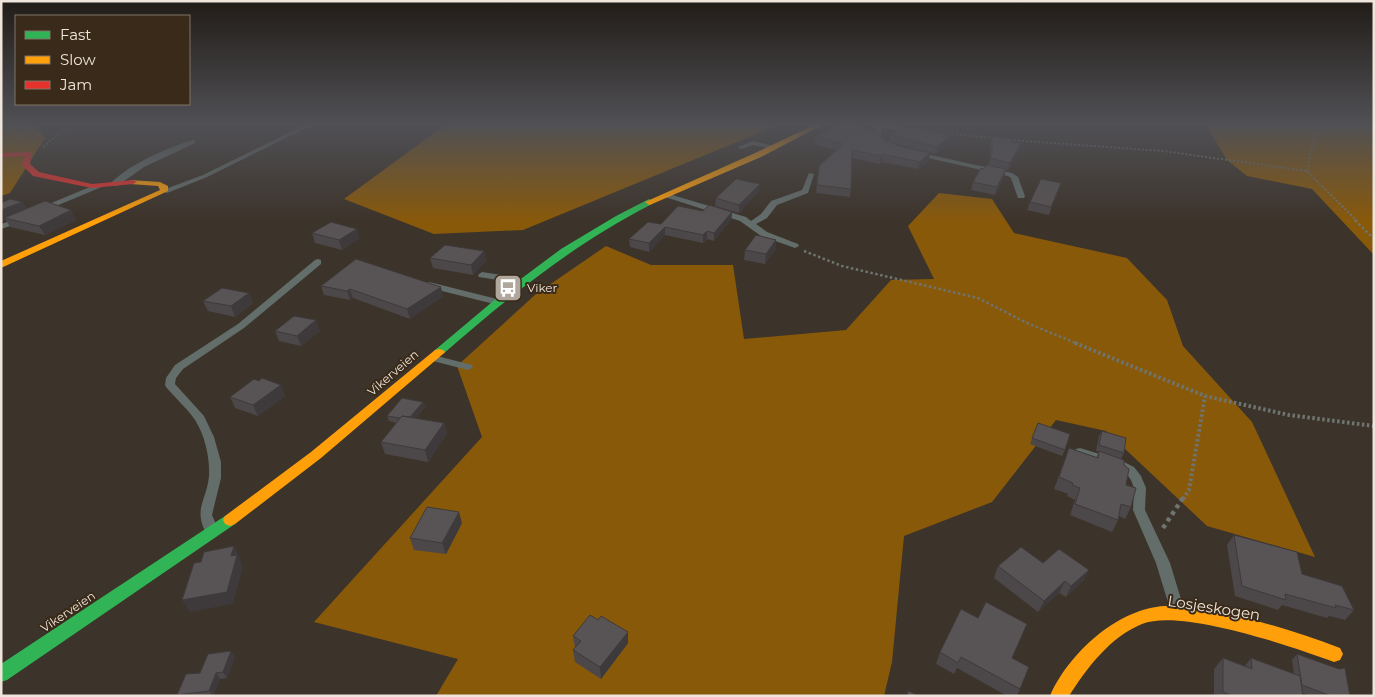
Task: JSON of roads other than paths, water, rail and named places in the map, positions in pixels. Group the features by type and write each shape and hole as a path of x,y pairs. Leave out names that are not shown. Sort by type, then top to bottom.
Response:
{"main road":[{"path":"1,265 164,191 164,186 160,184 114,184 100,186 36,174 26,165 28,158"},
{"name":"Vikerveien","path":"1,674 212,532 295,472 356,423 522,281 576,242 666,196 753,158"},
{"name":"Losjeskogen","path":"1059,696 1076,671 1109,637 1135,619 1152,614 1179,615 1279,634 1334,654"}],"lane":[{"path":"114,184 134,170 160,158"},
{"path":"164,191 205,176 243,158"},
{"path":"933,158 1010,174 1014,177 1020,196"},
{"path":"752,224 764,216 774,203 805,191 811,174"},
{"path":"1,227 100,186"},
{"path":"666,196 734,216 752,224 764,234 795,246"},
{"path":"212,532 206,514 215,478 215,462 208,437 200,419 170,386 171,378 179,367 241,326 318,262"},
{"path":"482,275 522,281"},
{"path":"421,283 498,302"},
{"path":"432,358 468,367"},
{"path":"338,418 356,423"},
{"path":"1080,452 1118,464 1130,470 1140,488 1139,510 1154,542 1179,615"}],"place":[{"name":"Viker","path":"508,288"}]}
